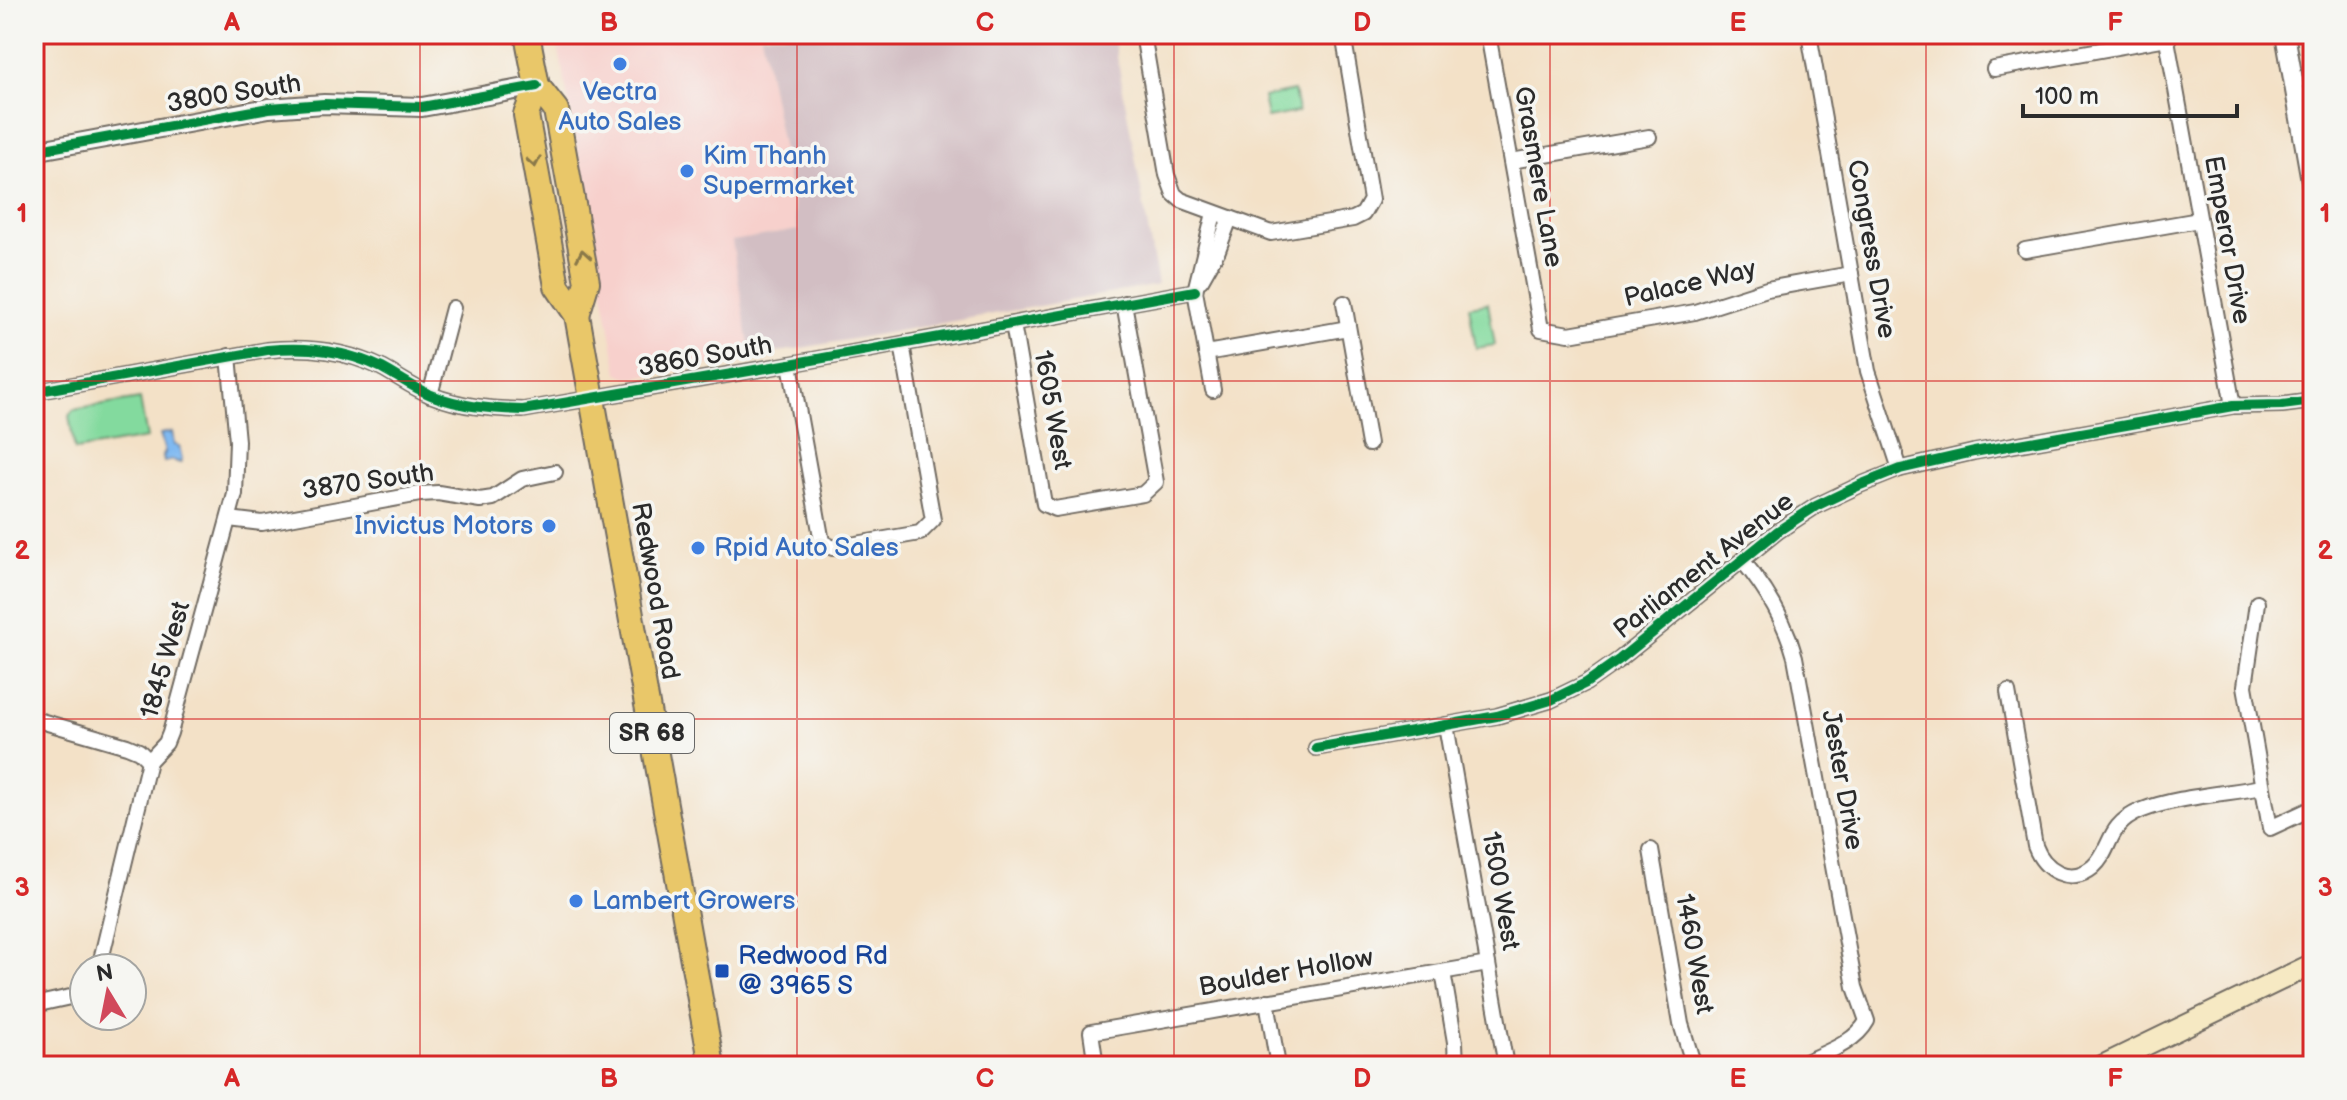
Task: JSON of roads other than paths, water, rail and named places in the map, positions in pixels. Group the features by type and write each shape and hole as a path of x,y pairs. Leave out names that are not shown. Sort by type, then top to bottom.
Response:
{"main road":[{"name":"Redwood Road","path":"527,34 537,86 556,110 587,282 577,315 712,1066"},
{"path":"2102,1066 2313,964"}],"street":[{"path":"1143,34 1169,185 1181,200 1262,231 1277,233 1353,219 1363,214 1371,200 1343,34"},
{"name":"Grasmere Lane","path":"1488,34 1541,329"},
{"name":"Congress Drive","path":"1809,34 1873,392 1900,469"},
{"path":"2285,34 2313,192"},
{"path":"1994,69 2167,36"},
{"name":"Emperor Drive","path":"2167,36 2233,406"},
{"name":"3800 South","path":"34,151 269,108 324,104 422,107 537,86"},
{"path":"1511,161 1649,137"},
{"path":"1213,390 1195,291 1214,213"},
{"path":"1195,291 1218,250 1230,218"},
{"path":"2025,250 2199,220"},
{"name":"Palace Way","path":"1541,329 1569,334 1695,312 1767,289 1851,274"},
{"name":"3860 South","path":"34,392 229,356 300,347 358,357 430,395 489,409 523,410 1195,291"},
{"name":"1605 West","path":"1013,324 1044,504 1055,509 1143,494 1156,482 1124,303"},
{"path":"1344,303 1369,444"},
{"path":"430,395 453,308"},
{"path":"1206,353 1348,328"},
{"path":"790,364 822,542 833,548 920,533 933,520 902,344"},
{"name":"1845 West","path":"103,952 149,761 166,743 170,733 229,519 238,467 229,356"},
{"name":"Parliament Avenue","path":"1316,748 1515,713 1551,700 1586,683 1620,659 1742,560 1816,506 1900,469 1974,452 2233,406 2265,407 2313,401"},
{"name":"3870 South","path":"229,519 262,523 420,494 438,493 480,500 493,498 522,479 555,472"},
{"name":"Jester Drive","path":"1742,560 1773,601 1788,630 1855,987 1867,1021 1861,1032 1850,1040 1797,1066"},
{"path":"2257,603 2245,686 2270,828 2313,808"},
{"path":"2008,692 2035,846 2046,865 2056,873 2068,876 2093,866 2116,829 2137,812 2262,787"},
{"path":"34,719 127,746 139,751 149,761"},
{"name":"1500 West","path":"1446,725 1506,1066"},
{"name":"1460 West","path":"1651,850 1681,1024 1694,1066"},
{"name":"Boulder Hollow","path":"1096,1066 1091,1032 1488,964"},
{"path":"1443,972 1456,1066"},
{"path":"34,1005 68,998"},
{"path":"1267,1001 1278,1066"}],"water":[{"path":"172,432 174,445 179,446 180,463 172,460 164,462 165,452 160,434"}],"place":[{"name":"Vectra Auto Sales","path":"620,64"},
{"name":"Kim Thanh Supermarket","path":"687,171"},
{"name":"Invictus Motors","path":"549,526"},
{"name":"Rpid Auto Sales","path":"698,548"},
{"name":"Lambert Growers","path":"576,901"},
{"name":"Redwood Rd @ 3965 S","path":"722,971"}]}
